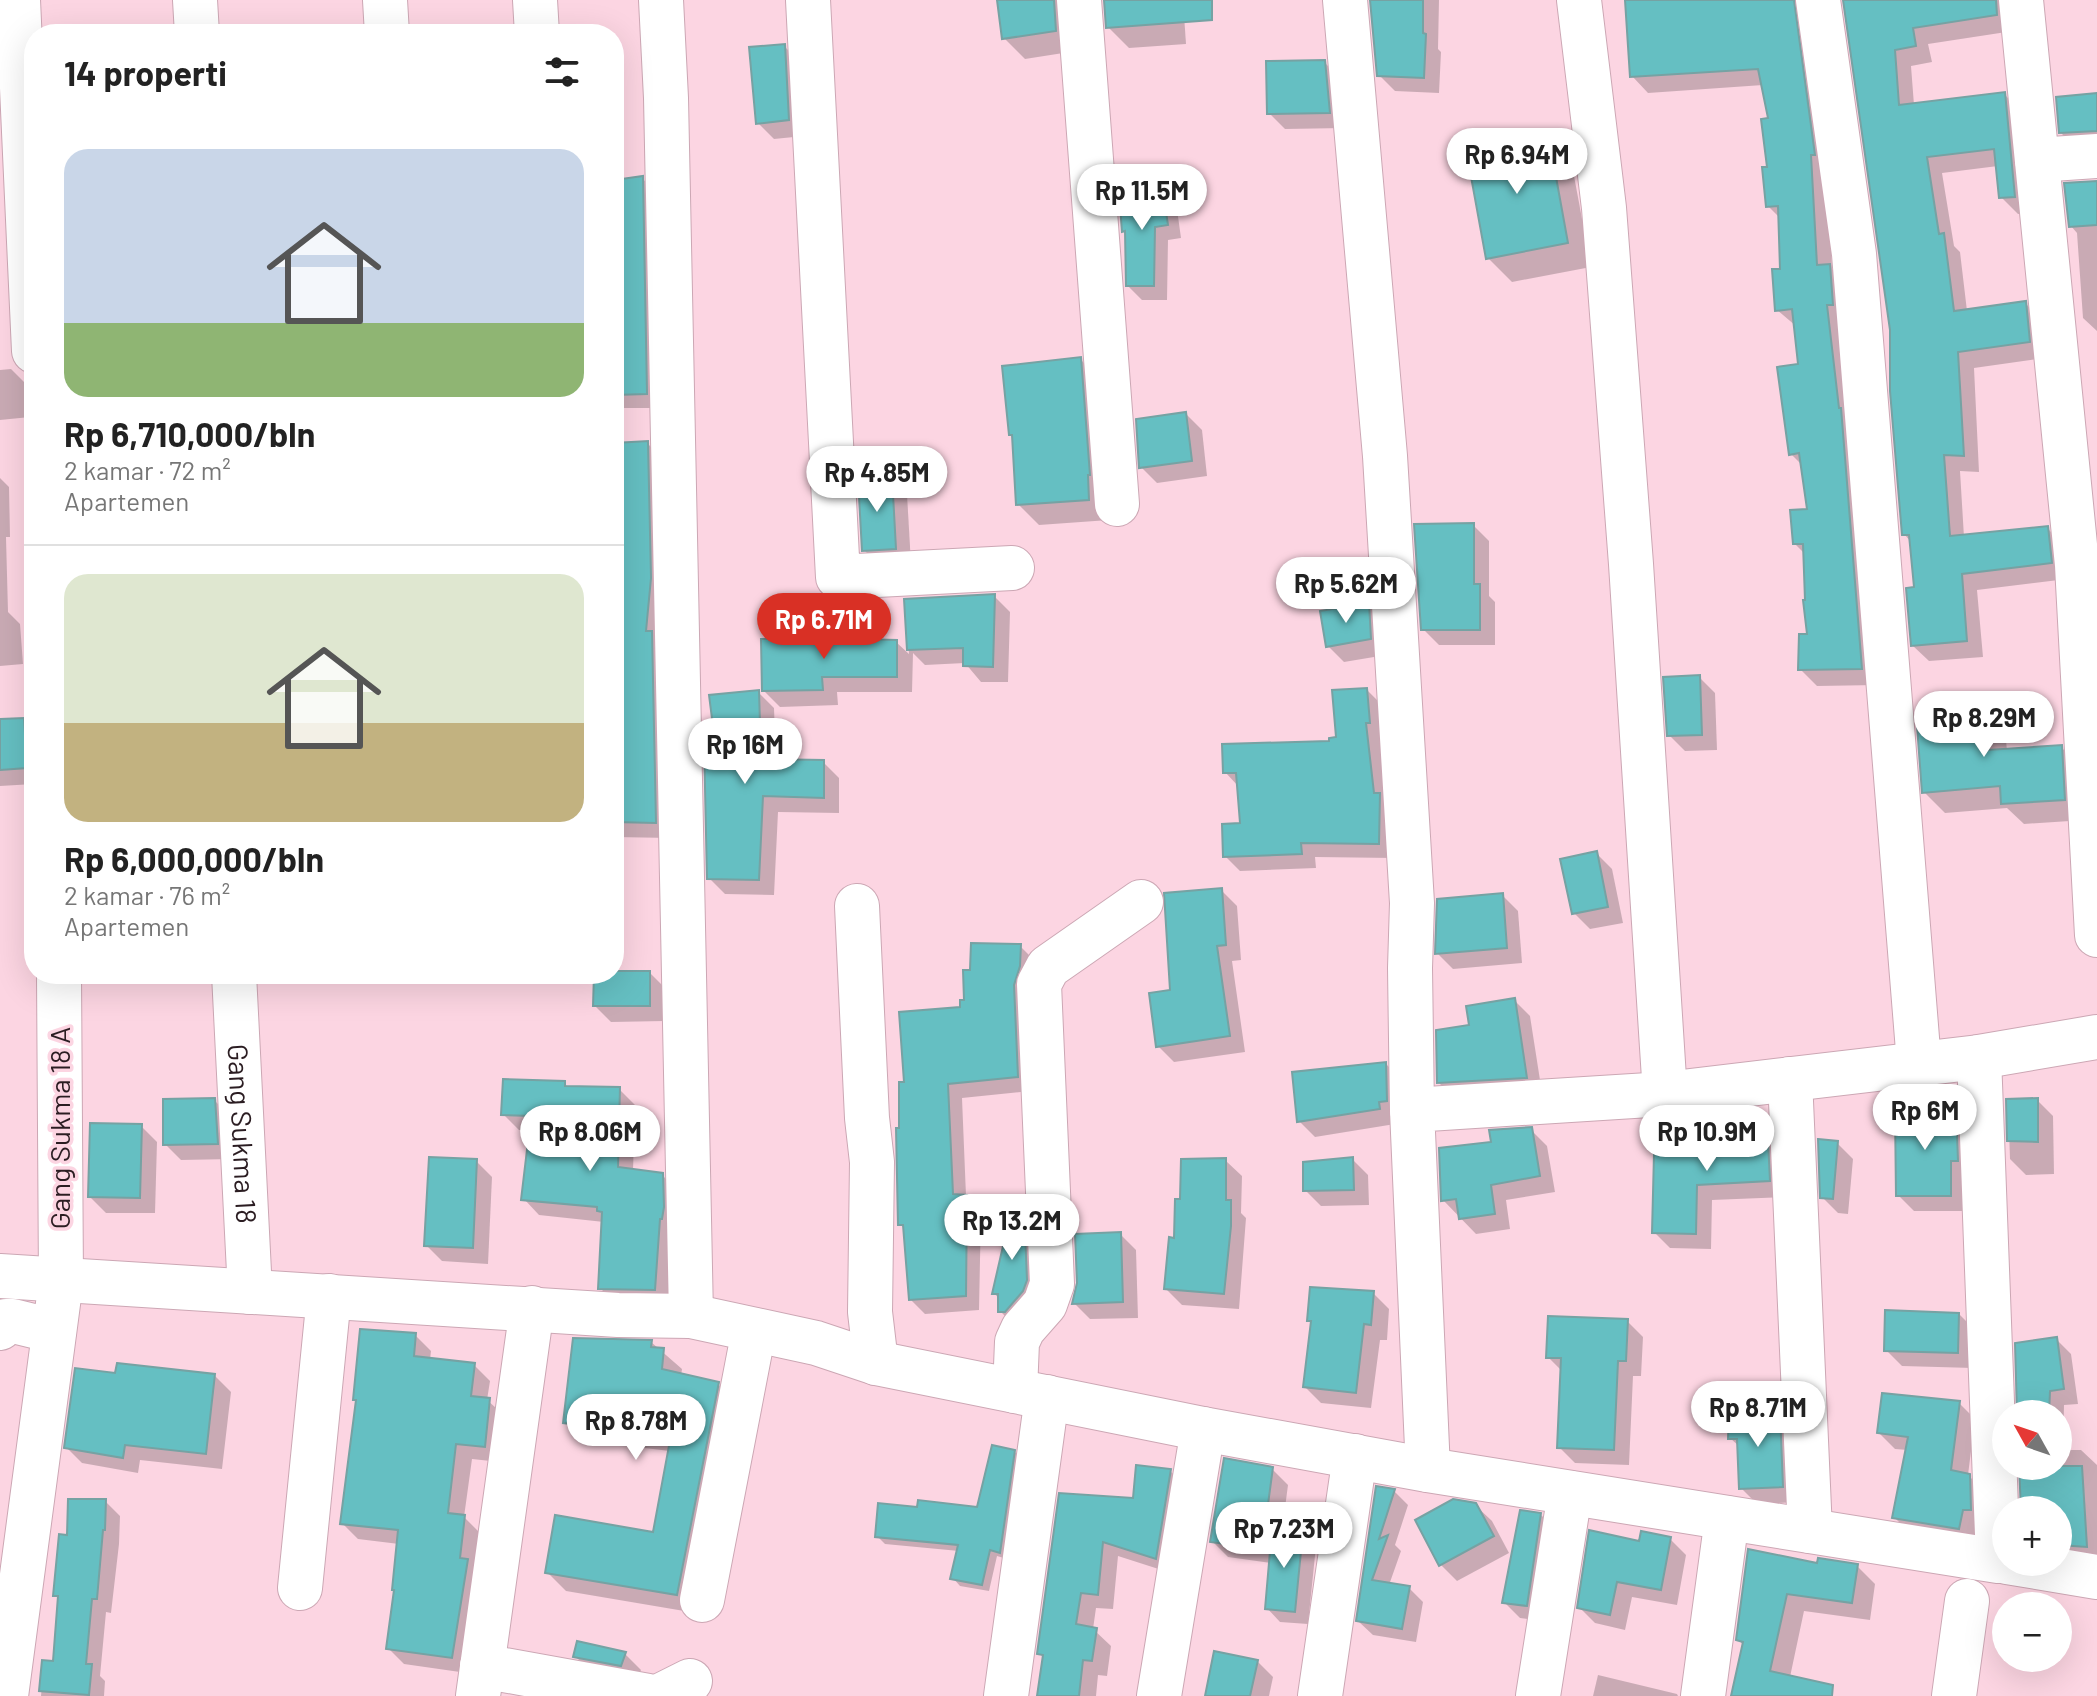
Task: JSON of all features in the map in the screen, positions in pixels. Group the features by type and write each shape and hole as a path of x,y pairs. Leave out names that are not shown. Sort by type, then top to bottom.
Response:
{"street":[{"path":"18,0 24,132"},
{"path":"195,0 196,24"},
{"path":"385,0 386,24"},
{"path":"535,0 536,24"},
{"path":"661,0 667,130 691,1316"},
{"path":"808,0 838,577 1012,568"},
{"path":"1079,0 1117,504"},
{"path":"1345,0 1385,456 1412,887 1412,1110 1428,1470"},
{"path":"1579,0 1604,208 1631,564 1665,1094"},
{"path":"1818,0 1854,254 1919,1063"},
{"path":"2021,0 2077,565 2097,935"},
{"path":"2037,160 2097,156"},
{"path":"1006,1696 1031,1394 1017,1342 1023,1329 1045,1304 1052,1284 1039,984 1048,967 1141,902"},
{"path":"857,906 867,1118 872,1162 870,1312 876,1363"},
{"name":"Gang Sukma 18 A","path":"6,1696 61,1281 59,984"},
{"name":"Gang Sukma 18","path":"235,984 250,1292"},
{"path":"1412,1110 1665,1094 1979,1057 2097,1037"},
{"path":"1979,1057 2001,1496"},
{"path":"1790,1079 1810,1531"},
{"path":"0,1276 618,1315 691,1316 816,1343 876,1363 1203,1429 1428,1470 1992,1560"},
{"path":"300,1588 329,1296"},
{"path":"532,1308 480,1681 648,1696"},
{"path":"0,1328 6,1321 13,1321 54,1331"},
{"path":"702,1600 754,1330"},
{"path":"1159,1696 1203,1429"},
{"path":"1320,1696 1355,1456"},
{"path":"1538,1696 1570,1493"},
{"path":"1703,1696 1727,1518"},
{"path":"2072,1573 2097,1577"},
{"path":"1954,1696 1967,1601"}],"building":[{"path":"997,0 1054,0 1056,31 1002,39"},
{"path":"1104,0 1212,0 1212,20 1106,28"},
{"path":"1370,0 1423,0 1423,33 1426,34 1424,78 1377,76"},
{"path":"1625,0 1794,0 1815,155 1811,155 1817,265 1830,264 1833,305 1827,305 1841,408 1862,669 1798,670 1799,634 1807,634 1803,600 1803,544 1793,544 1790,510 1807,509 1799,453 1789,455 1777,367 1798,364 1792,309 1775,311 1772,269 1780,269 1778,206 1766,207 1762,167 1767,167 1761,119 1768,118 1758,69 1630,77"},
{"path":"1843,0 1996,0 1997,15 1913,28 1916,46 1895,50 1899,105 2005,92 2015,197 1999,198 1994,149 1927,157 1939,234 1944,233 1954,311 2026,301 2030,342 1958,352 1964,456 1944,455 1950,536 2048,526 2052,563 1962,574 1967,641 1911,646 1906,588 1914,587 1909,535 1902,535 1890,391 1890,330"},
{"path":"785,44 789,120 756,124 749,47"},
{"path":"1325,60 1330,113 1267,114 1266,61"},
{"path":"2097,93 2097,131 2059,133 2056,97"},
{"path":"1548,133 1568,243 1486,259 1466,149"},
{"path":"643,176 647,394 624,395 624,179"},
{"path":"2097,181 2097,225 2069,227 2064,183"},
{"path":"1162,186 1168,225 1155,227 1154,286 1126,286 1125,231 1122,232 1119,192"},
{"path":"1081,357 1089,500 1016,505 1012,435 1009,435 1002,366"},
{"path":"1186,412 1192,461 1139,468 1136,419"},
{"path":"648,441 651,578 646,631 652,631 656,823 624,822 624,442"},
{"path":"892,476 896,549 862,551 858,478"},
{"path":"1474,523 1474,584 1480,584 1480,630 1421,630 1414,524"},
{"path":"995,594 993,667 963,666 963,648 907,650 904,599"},
{"path":"1369,603 1371,639 1326,647 1320,611"},
{"path":"761,639 897,640 897,677 822,677 823,690 762,691"},
{"path":"1700,675 1702,735 1667,736 1663,677"},
{"path":"1367,688 1370,723 1366,723 1374,793 1380,793 1379,844 1301,843 1302,854 1223,857 1222,824 1240,823 1236,773 1223,773 1222,744 1329,741 1329,738 1336,737 1332,690"},
{"path":"759,690 761,759 824,760 824,798 763,796 759,880 707,879 704,742 715,742 709,695"},
{"path":"1985,706 1988,750 2062,745 2065,800 2001,804 2000,786 1922,793 1916,712"},
{"path":"24,718 24,768 0,770 0,719"},
{"path":"1597,851 1608,907 1572,914 1560,859"},
{"path":"1222,888 1226,945 1217,946 1230,1036 1156,1047 1149,993 1170,990 1164,893"},
{"path":"1503,893 1507,948 1435,954 1437,899"},
{"path":"971,943 1021,944 1020,966 1014,985 1018,1077 948,1084 953,1194 967,1195 966,1296 909,1300 903,1225 898,1225 896,1128 899,1128 899,1082 904,1082 899,1012 960,1007 960,1000 964,1000 963,970 970,970"},
{"path":"624,971 650,971 650,1006 593,1006 594,984 624,984"},
{"path":"1515,998 1527,1078 1437,1083 1436,1030 1469,1025 1466,1006"},
{"path":"1386,1062 1387,1101 1379,1102 1380,1109 1297,1122 1292,1072"},
{"path":"503,1079 565,1081 565,1086 620,1087 618,1167 663,1173 664,1207 660,1219 655,1290 598,1289 602,1212 597,1211 597,1207 521,1200 531,1116 501,1115"},
{"path":"215,1098 218,1144 163,1145 163,1099"},
{"path":"2038,1098 2038,1142 2007,1141 2006,1099"},
{"path":"1956,1110 1958,1161 1951,1161 1951,1196 1896,1196 1895,1111"},
{"path":"1767,1120 1770,1181 1697,1185 1696,1234 1652,1233 1654,1154 1712,1155 1711,1123"},
{"path":"90,1123 142,1124 140,1198 88,1197"},
{"path":"1532,1127 1540,1176 1491,1185 1495,1214 1459,1219 1456,1199 1441,1201 1439,1148 1491,1142 1489,1130"},
{"path":"1818,1139 1838,1141 1833,1199 1820,1198"},
{"path":"429,1157 477,1159 473,1248 424,1246"},
{"path":"1353,1157 1354,1190 1303,1191 1303,1162"},
{"path":"1226,1158 1226,1200 1231,1200 1231,1226 1224,1294 1164,1289 1169,1237 1174,1238 1175,1199 1180,1199 1181,1159"},
{"path":"1012,1207 1024,1209 1027,1280 1023,1291 1005,1312 998,1312 998,1294 992,1294"},
{"path":"1121,1232 1123,1302 1072,1304 1077,1283 1075,1234"},
{"path":"1310,1287 1374,1291 1371,1325 1364,1324 1356,1393 1303,1387 1311,1321 1307,1321"},
{"path":"1885,1310 1959,1313 1958,1353 1884,1351"},
{"path":"1548,1316 1628,1319 1626,1361 1618,1361 1614,1450 1557,1448 1561,1358 1546,1358"},
{"path":"360,1329 416,1333 414,1356 475,1363 471,1396 490,1398 485,1447 456,1444 448,1513 465,1515 460,1558 468,1559 452,1658 386,1649 398,1530 340,1524 356,1400 353,1400"},
{"path":"2057,1337 2064,1389 2050,1391 2050,1400 2017,1400 2015,1343"},
{"path":"573,1338 652,1340 651,1347 664,1348 662,1369 719,1382 677,1595 545,1573 555,1515 653,1532 671,1435 563,1423"},
{"path":"117,1363 215,1374 206,1454 125,1445 123,1458 64,1448 75,1368 115,1373"},
{"path":"1882,1393 1960,1401 1951,1470 1970,1474 1971,1510 1963,1510 1959,1529 1892,1518 1908,1437 1877,1433"},
{"path":"1729,1412 1780,1413 1783,1487 1739,1489 1737,1439 1728,1439"},
{"path":"992,1445 1015,1450 1000,1553 990,1550 982,1585 950,1579 958,1545 875,1537 878,1503 917,1507 918,1500 977,1507"},
{"path":"1224,1458 1273,1467 1262,1549 1210,1542"},
{"path":"1136,1465 1171,1469 1156,1559 1103,1542 1098,1595 1081,1593 1076,1624 1097,1628 1092,1661 1083,1660 1079,1696 1037,1696 1043,1655 1037,1654 1059,1493 1133,1498"},
{"path":"2072,1466 2082,1466 2087,1547 2072,1546 2072,1496 2020,1496 2020,1480 2072,1480"},
{"path":"1376,1486 1395,1489 1379,1539 1388,1535 1372,1580 1410,1586 1402,1629 1356,1621"},
{"path":"68,1499 106,1499 97,1599 92,1599 86,1664 92,1664 89,1695 39,1691 42,1660 53,1661 58,1596 53,1596 59,1534 67,1535"},
{"path":"1453,1499 1476,1503 1494,1536 1439,1566 1415,1520"},
{"path":"1520,1510 1541,1513 1527,1606 1502,1603"},
{"path":"1272,1528 1303,1531 1295,1612 1265,1609"},
{"path":"1589,1530 1639,1541 1641,1531 1671,1537 1661,1590 1617,1582 1610,1615 1577,1608"},
{"path":"1748,1549 1817,1563 1818,1558 1858,1564 1852,1603 1787,1594 1770,1671 1833,1685 1832,1696 1731,1696 1743,1642 1736,1640"},
{"path":"577,1641 626,1652 621,1666 573,1657"},
{"path":"1214,1651 1258,1660 1250,1696 1205,1696"}]}
